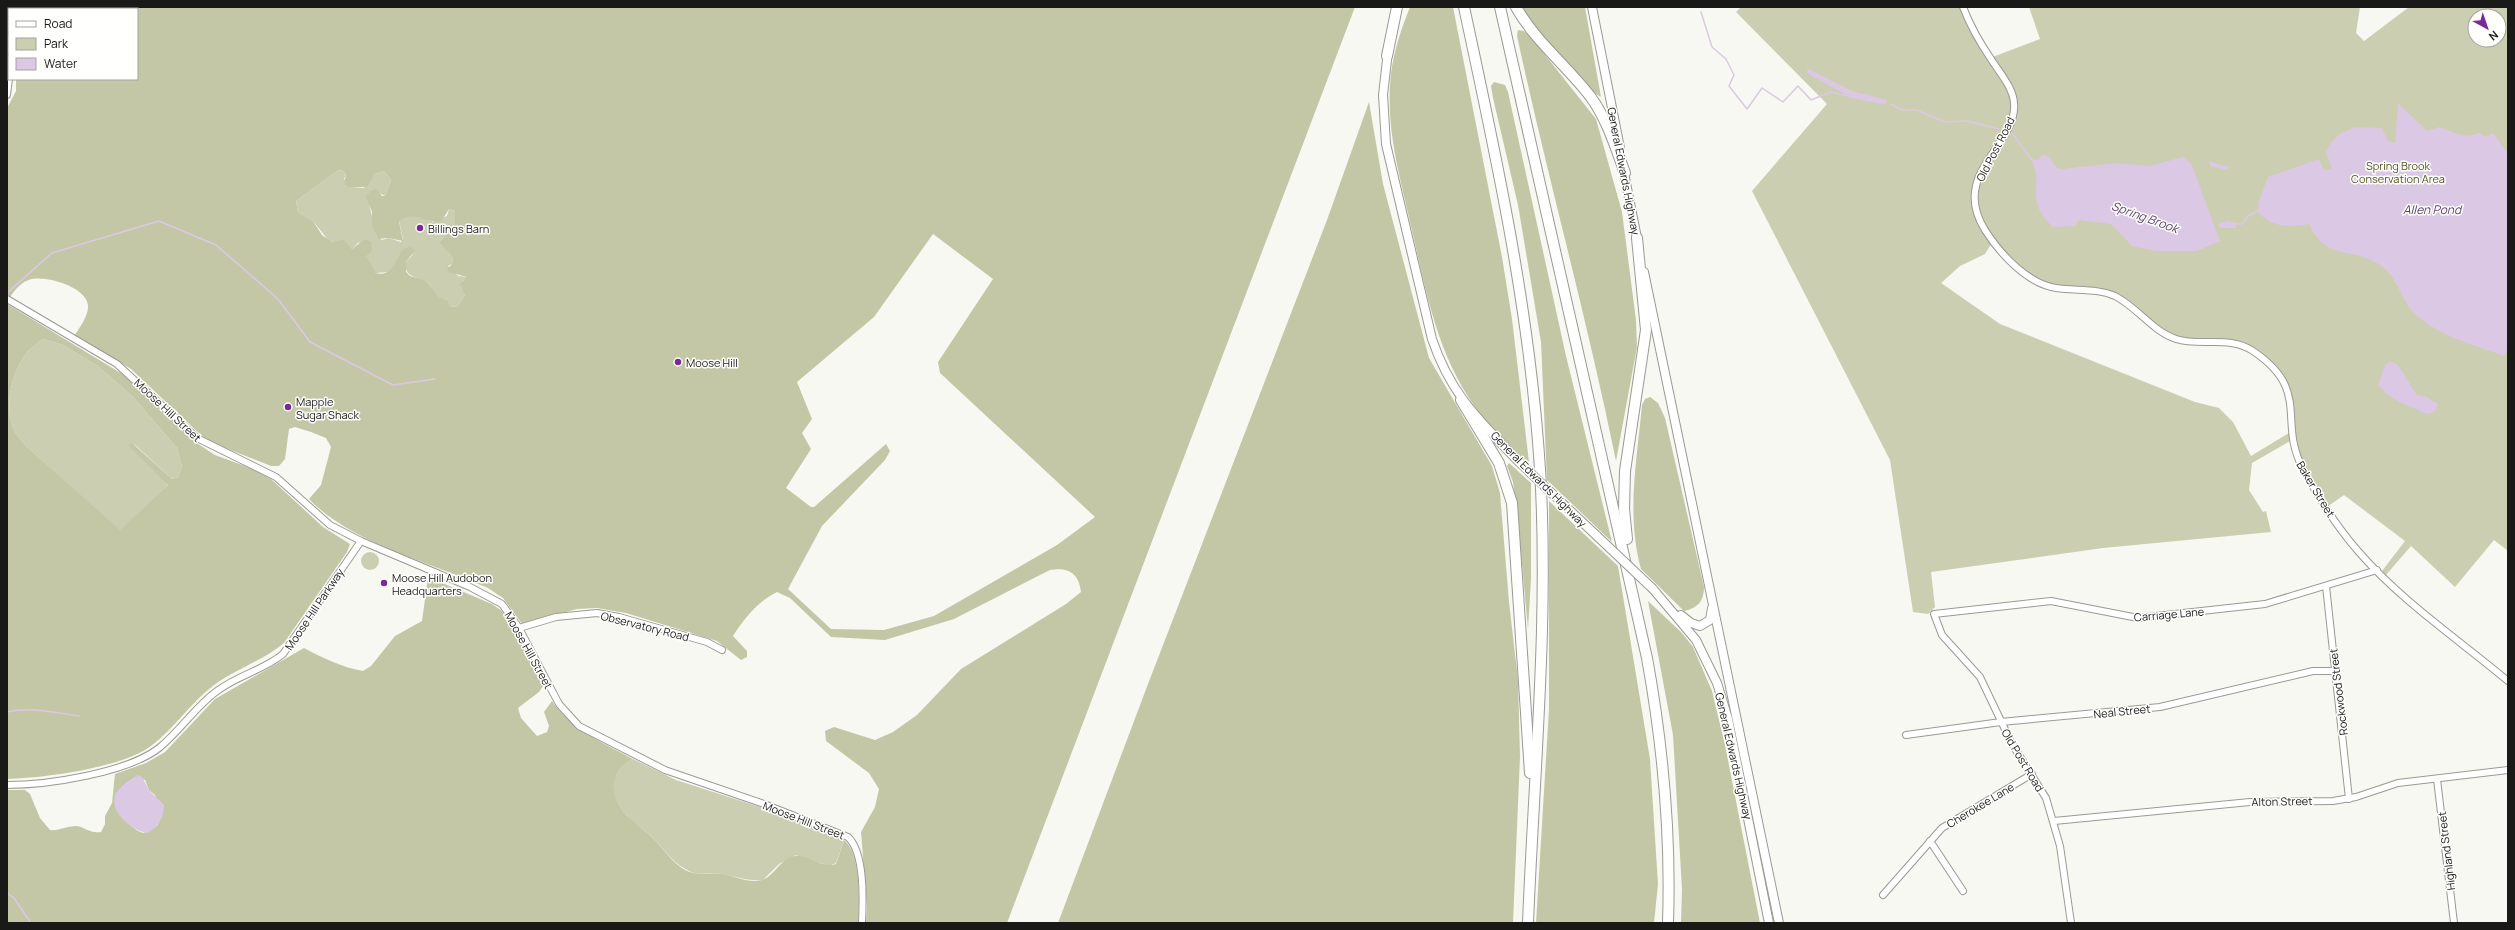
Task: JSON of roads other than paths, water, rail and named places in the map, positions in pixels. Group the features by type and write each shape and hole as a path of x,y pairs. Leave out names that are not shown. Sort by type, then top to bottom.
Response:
{"highway":[{"path":"1387,56 1397,7"},
{"path":"1464,7 1514,248 1526,328 1536,423 1541,491 1542,572 1528,923"},
{"path":"1500,7 1647,658 1660,739 1668,834 1668,923"},
{"path":"1516,7 1531,32 1585,90 1598,108 1610,132 1625,173"},
{"path":"1627,567 1624,509 1625,476 1646,334 1637,238"},
{"path":"1461,400 1499,463 1512,503 1527,706 1528,754 1533,804"}],"main road":[{"name":"General Edwards Highway","path":"1403,7 1387,56 1383,109 1389,162 1429,330 1443,367 1461,400 1518,461 1666,602 1696,640 1717,683 1728,719 1769,923"},
{"name":"General Edwards Highway","path":"1592,7 1637,238 1779,923"},
{"path":"1666,602 1691,623 1699,626 1710,620 1712,603"}],"street":[{"name":"Old Post Road","path":"1963,7 2014,99 2012,118 1984,166 1976,190 1979,220 2000,249"},
{"path":"7,95 9,80"},
{"name":"Baker Street","path":"2000,249 2026,274 2046,286 2111,294 2127,304 2163,332 2177,339 2229,342 2256,354 2280,375 2287,386 2293,444 2304,471 2344,534 2377,570 2427,615 2508,680"},
{"name":"Moose Hill Street","path":"7,299 117,364 197,438 276,477 321,520 361,541 492,598 502,604 519,628 559,704 579,726 666,770 764,804 848,837 855,847 860,867 862,923"},
{"name":"Moose Hill Parkway","path":"7,784 48,782 81,776 132,762 158,749 202,703 216,692 272,663 286,652 361,541"},
{"name":"Carriage Lane","path":"1934,614 2051,601 2138,618 2265,604 2377,570"},
{"name":"Rockwood Street","path":"2326,586 2349,799"},
{"name":"Observatory Road","path":"519,628 574,614 608,614 707,642 722,650"},
{"name":"Old Post Road","path":"1934,614 1942,635 1980,677 2001,722 2046,798 2054,822 2063,860 2071,923"},
{"name":"Neal Street","path":"1906,735 2001,722 2160,707 2313,672 2334,671"},
{"name":"Alton Street","path":"2054,822 2250,802 2349,799 2398,783 2508,770"},
{"name":"Cherokee Lane","path":"1883,895 1942,828 2032,774"},
{"name":"Highland Street","path":"2437,779 2454,923"},
{"path":"1930,841 1963,891"}],"water":[{"path":"1807,68 1852,91 1887,100 1886,105 1849,96 1808,74"},
{"name":"Allen Pond","path":"2398,103 2427,131 2439,127 2468,136 2479,133 2486,137 2493,133 2508,154 2508,348 2504,356 2457,339 2424,322 2410,308 2391,275 2380,265 2370,259 2340,252 2323,244 2309,224 2289,226 2276,224 2264,218 2259,213 2258,203 2268,177 2319,159 2324,170 2332,169 2326,152 2333,140 2340,134 2355,127 2382,128 2388,141 2395,143"},
{"path":"2043,154 2048,156 2057,168 2062,169 2116,163 2150,166 2183,157 2191,163 2220,241 2197,251 2156,251 2132,246 2111,224 2079,220 2075,226 2053,227 2044,217 2039,208 2036,193 2035,169 2031,159 2038,160"},
{"path":"2209,161 2228,167 2228,170 2210,166"},
{"path":"2227,221 2235,223 2236,228 2220,228 2218,224"},
{"path":"2391,361 2398,365 2417,395 2427,397 2438,404 2435,411 2429,414 2423,413 2392,398 2382,389 2378,384 2386,364"},
{"path":"138,775 142,777 149,790 164,805 160,822 147,833 141,832 129,825 119,815 114,802 118,790"}],"waterway":[{"name":"Spring Brook","path":"1701,12 1712,47 1726,59 1734,75 1729,86 1747,109 1762,88 1783,102 1798,86 1811,100 1831,92 1870,101"},
{"name":"Spring Brook","path":"1891,104 1902,110 1917,110 1945,122 1967,121 1999,129"},
{"name":"Spring Brook","path":"2012,133 2032,160"},
{"name":"Spring Brook","path":"2235,224 2242,224 2247,217 2259,210"},
{"path":"8,292 52,253 159,221 216,245 278,299 310,342 393,385 435,379"},
{"path":"7,712 16,710 34,710 79,716"},
{"path":"7,893 14,898 31,923"}],"place":[{"name":"Billings Barn","path":"420,228"},
{"name":"Moose Hill","path":"678,362"},
{"name":"Mapple Sugar Shack","path":"288,407"},
{"name":"Moose Hill Audobon Headquarters","path":"384,583"}],"park label":[{"name":"Spring Brook Conservation Area","path":"2398,171"}]}
